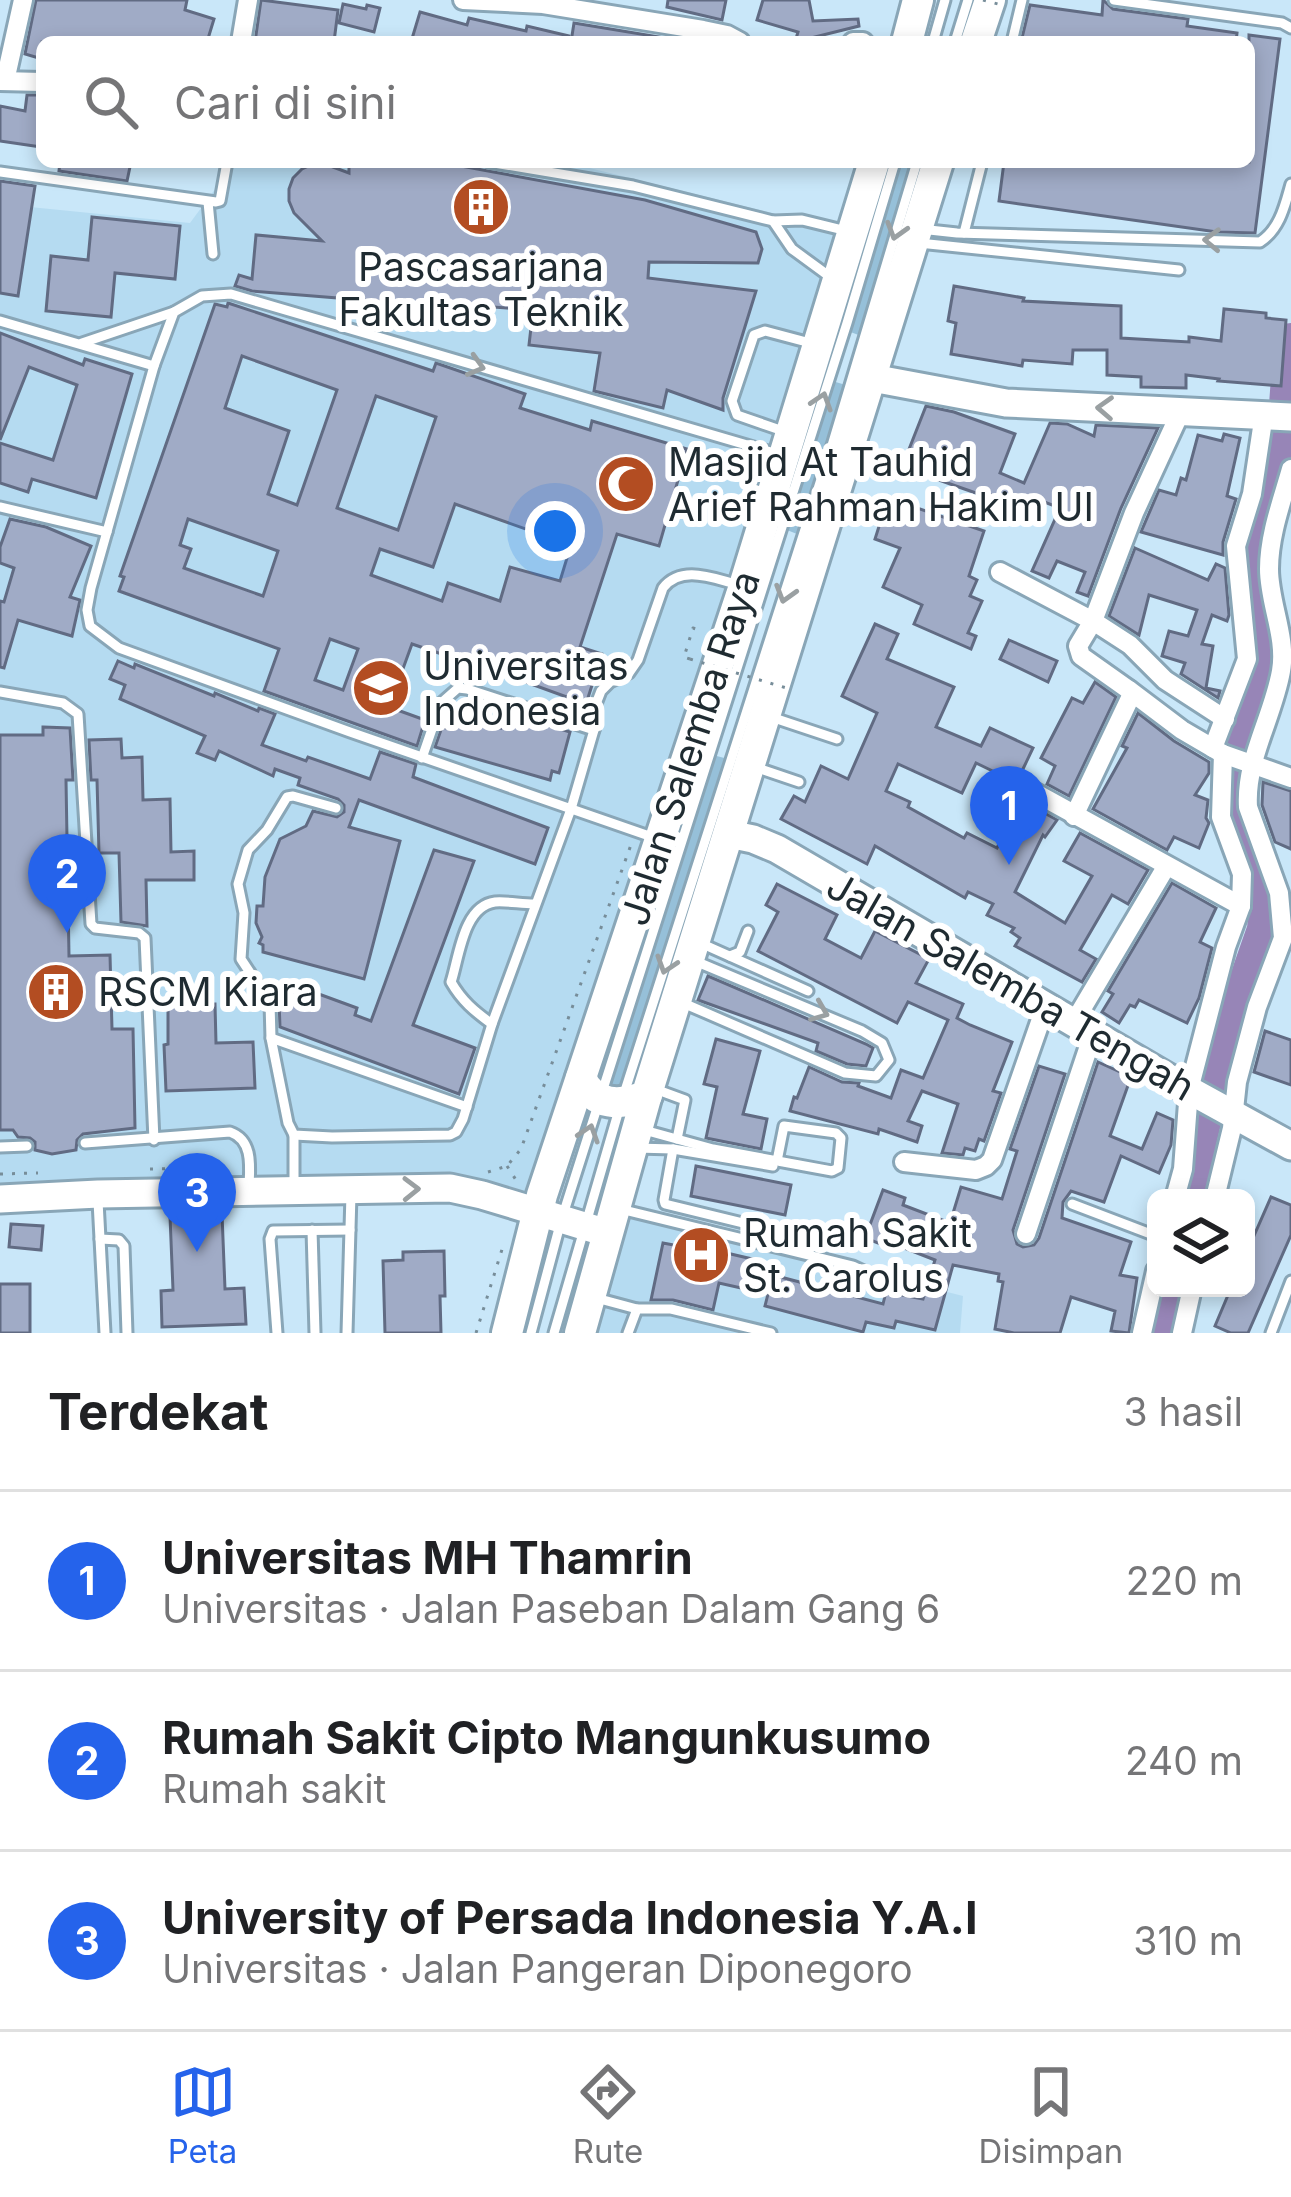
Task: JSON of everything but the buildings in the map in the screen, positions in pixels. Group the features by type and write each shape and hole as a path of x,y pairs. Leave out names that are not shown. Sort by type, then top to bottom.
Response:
{"main road":[{"path":"909,36 918,0"},
{"path":"978,36 990,1"},
{"name":"Jalan Salemba Raya","path":"580,1333 590,1296 563,1214 624,1105 648,835 727,639 872,168"},
{"name":"Jalan Salemba Raya","path":"507,1333 563,1214 677,1000 936,168"},
{"path":"872,378 1006,403 1276,415"},
{"name":"Jalan Salemba Tengah","path":"729,834 777,849 1291,1146"},
{"path":"0,1199 98,1194 172,1202 249,1192 450,1188 563,1214"}],"street":[{"path":"23,0 2,81 36,82"},
{"path":"242,36 248,0"},
{"path":"463,0 543,2 730,36"},
{"path":"1181,411 1078,650 1182,730 1250,766 1290,774"},
{"path":"1177,1189 1192,1092 1226,947 1241,906 1242,874 1222,818 1220,752 1247,659 1236,546 1276,415"},
{"path":"1216,1189 1228,1113 1257,1007 1287,939 1279,893 1247,793 1250,766 1281,672 1269,571 1273,533 1291,469"},
{"path":"1000,572 1093,621 1139,652 1165,680 1226,719"},
{"path":"1074,816 1130,701 1129,690"},
{"path":"1019,784 1241,906"},
{"path":"1026,1234 1083,1028 1166,867"},
{"path":"904,1162 976,1170 992,1160 1046,1005"},
{"path":"1142,1333 1150,1297"},
{"path":"1182,1333 1190,1297"}],"lane":[{"path":"935,36 945,0"},
{"path":"957,36 968,0"},
{"path":"1013,36 1022,0"},
{"path":"1114,0 1291,28"},
{"path":"0,172 208,202 220,201 226,168"},
{"path":"524,168 633,186 773,220 802,220 854,232"},
{"path":"624,1105 893,168"},
{"path":"531,1333 563,1214 624,1105 915,168"},
{"path":"964,233 980,168"},
{"path":"915,235 1260,242 1276,226 1291,184"},
{"path":"208,202 213,254"},
{"path":"773,220 792,249 838,283"},
{"path":"915,235 947,248 1179,270"},
{"path":"79,344 174,311 202,296 231,294 789,445"},
{"path":"174,311 91,587 90,626 119,647 648,835"},
{"path":"0,321 154,366"},
{"path":"789,445 736,415 733,401 754,334 765,331 819,345"},
{"path":"0,506 107,532"},
{"path":"294,1135 450,1135 460,1125 571,809 601,691 629,673 638,660 663,588 671,578 700,575 744,586"},
{"path":"422,758 441,703 458,688 594,730"},
{"path":"0,692 63,703 77,714 91,924 145,938 154,1140"},
{"path":"766,715 838,739"},
{"path":"750,765 799,782"},
{"path":"294,1191 294,1135 283,1106 270,1003 241,959 244,913 238,884 248,850 287,797 336,808"},
{"path":"492,1024 470,1009 451,982 466,933 482,906 534,904"},
{"path":"730,956 740,952 748,931"},
{"path":"693,950 730,956 808,991"},
{"path":"677,1000 845,1073 876,1076 889,1060 883,1043 862,1031 693,950"},
{"path":"271,1038 467,1107"},
{"path":"624,1105 685,1100 665,1204 792,1232"},
{"path":"624,1105 675,1144 805,1172 807,1180"},
{"path":"624,1105 675,1144 832,1171 838,1168 841,1138 836,1132 784,1126 777,1161"},
{"path":"85,1143 230,1132 245,1142 249,1192"},
{"path":"0,1147 27,1146"},
{"path":"347,1333 351,1190"},
{"path":"98,1194 105,1333"},
{"path":"1072,1204 1147,1233"},
{"path":"563,1214 853,1265 891,1284"},
{"path":"554,1333 563,1214"},
{"path":"311,1230 315,1333"},
{"path":"277,1333 273,1231 350,1230"},
{"path":"100,1239 118,1240 124,1246 127,1333"},
{"path":"1271,1333 1291,1281"},
{"path":"590,1296 771,1333"},
{"path":"628,1333 637,1309"}],"path":[{"path":"727,639 693,628 684,657 793,690"},
{"path":"485,1173 507,1166 521,1149 648,835"},
{"path":"186,1168 186,1162 199,1162 200,1204"},
{"path":"476,1333 563,1214 507,1166"}],"shaded area":[{"name":"Universitas Indonesia","path":"231,168 589,168 854,233 536,1214 482,1195 0,1197 0,204 190,223"},
{"path":"893,168 915,168 864,337 845,330"},
{"path":"829,380 849,386 802,536 782,528"},
{"path":"709,754 732,760 621,1103 601,1099"},
{"name":"Rumah Sakit St. Carolus","path":"616,1208 963,1296 960,1333 580,1333"}],"waterway":[{"path":"1191,1189 1227,1029 1262,929 1265,889 1234,806 1230,766 1269,668 1255,554 1280,460 1291,338"},
{"path":"1160,1333 1168,1297"}],"place":[{"name":"Pascasarjana Fakultas Teknik","path":"481,207"},
{"name":"Masjid At Tauhid Arief Rahman Hakim UI","path":"626,484"},
{"name":"Universitas Indonesia","path":"381,688"},
{"name":"Universitas MH Thamrin","path":"1009,865"},
{"name":"Rumah Sakit Cipto Mangunkusumo","path":"67,933"},
{"name":"RSCM Kiara","path":"56,992"},
{"name":"University of Persada Indonesia Y.A.I","path":"197,1252"},
{"name":"Rumah Sakit St. Carolus","path":"701,1255"}]}
